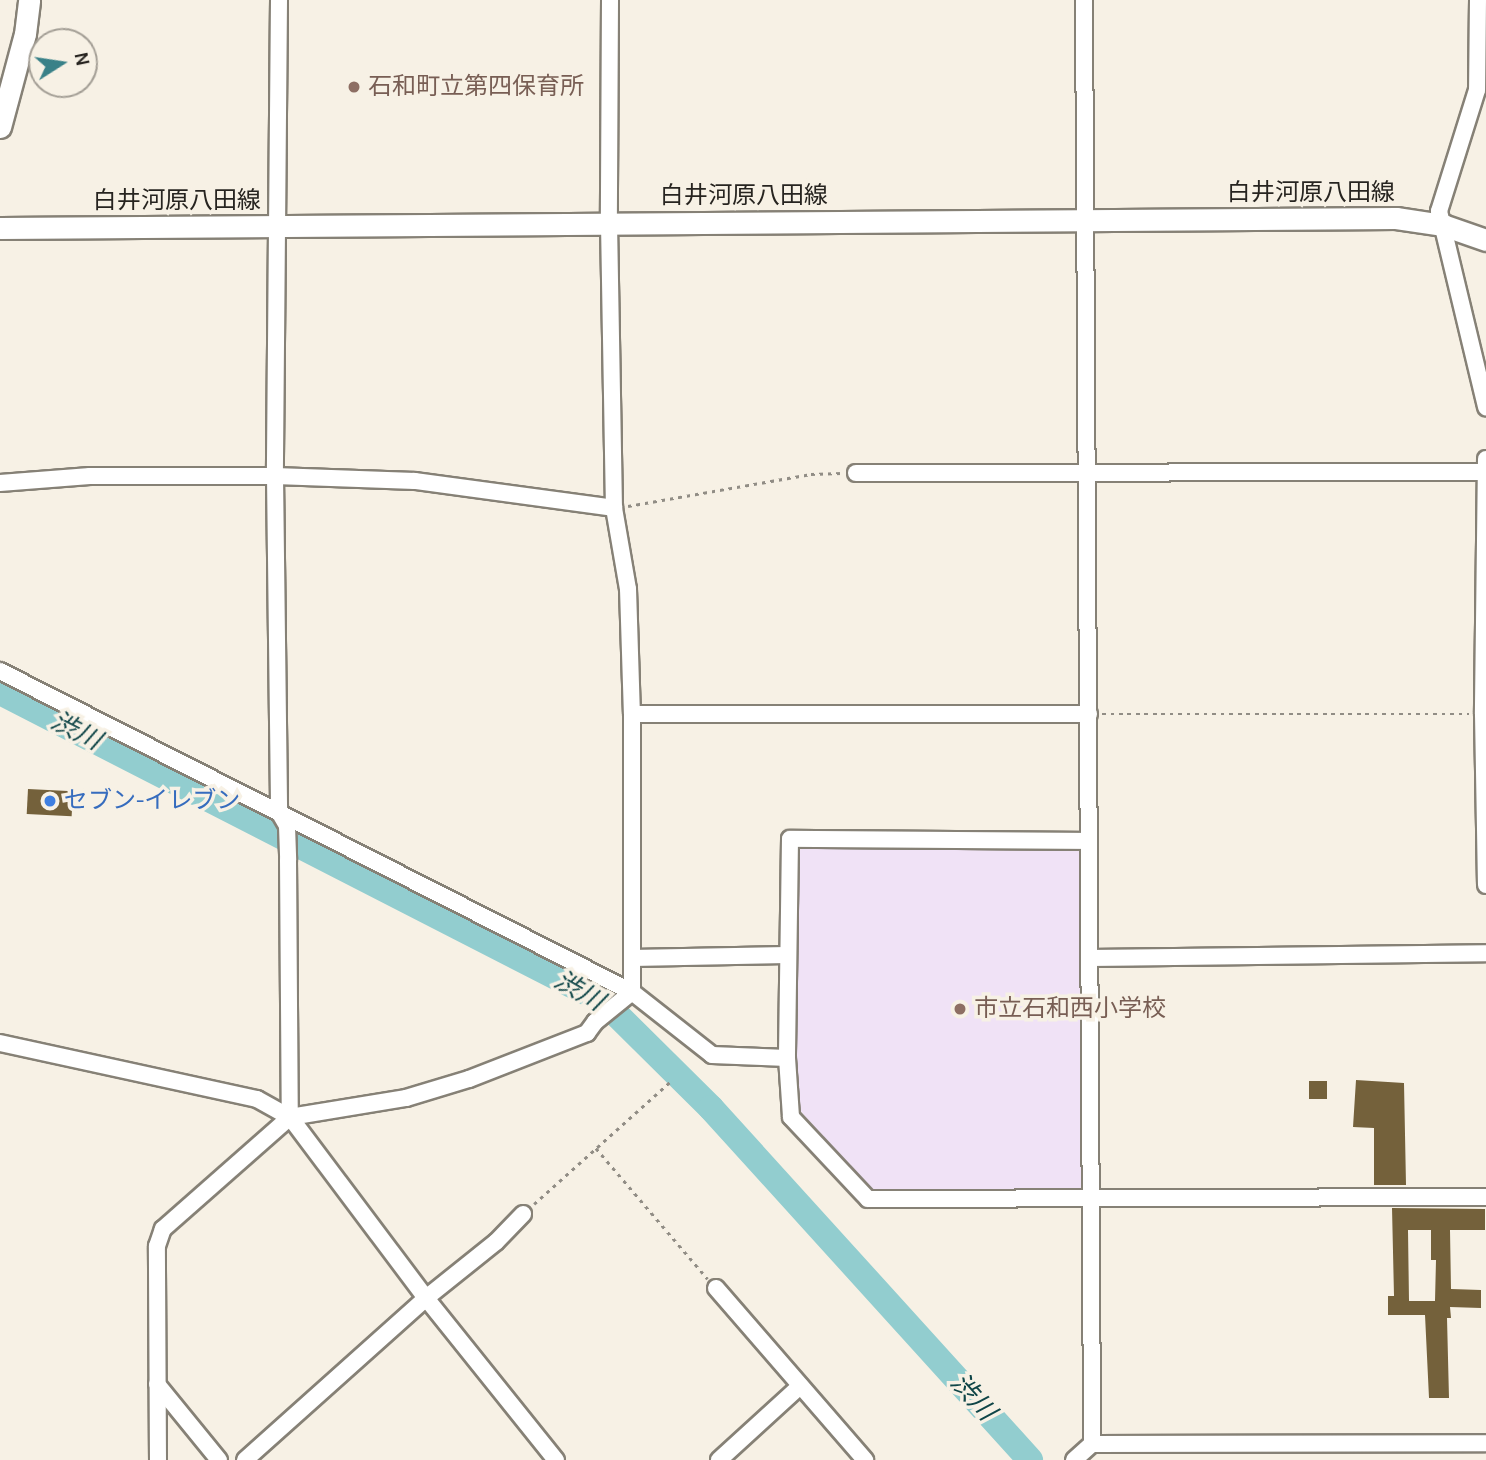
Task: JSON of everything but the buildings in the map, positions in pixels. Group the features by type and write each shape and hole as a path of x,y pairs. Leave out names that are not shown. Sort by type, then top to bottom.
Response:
{"main road":[{"path":"0,127 25,34 29,0"},
{"name":"白井河原八田線","path":"0,228 1396,218 1443,225 1486,240"}],"street":[{"path":"279,0 275,476 283,819 288,860 290,1116"},
{"path":"158,1460 157,1246 163,1229 290,1116 406,1098 470,1079 587,1033 595,1022 626,996 632,958 632,714 628,589 614,508 609,223 610,0"},
{"path":"1084,0 1093,1444"},
{"path":"1478,0 1481,91 1439,211 1486,407"},
{"path":"856,473 1087,473 1485,466 1483,714 1486,885"},
{"path":"0,483 90,476 275,476 415,481 614,508"},
{"path":"0,671 626,996 712,1055 787,1058"},
{"path":"632,714 1089,714"},
{"path":"1088,841 790,839 787,1058 791,1117 868,1199 1486,1198"},
{"path":"1089,958 1486,953"},
{"path":"632,958 787,955"},
{"path":"0,1043 257,1099 290,1116 426,1298 556,1460"},
{"path":"246,1460 426,1298 496,1242 523,1213"},
{"path":"716,1288 865,1460"},
{"path":"157,1384 219,1460"},
{"path":"719,1460 800,1386"},
{"path":"1074,1460 1093,1444 1486,1443"}],"path":[{"path":"614,508 811,474 856,473"},
{"path":"1089,714 1483,714"},
{"path":"523,1213 672,1080"},
{"path":"596,1148 716,1288"}],"shaded area":[{"path":"805,845 1077,847 1083,855 1086,1183 1079,1189 868,1190 797,1107 797,853"}],"waterway":[{"name":"渋川","path":"0,692 603,1001 711,1108 1030,1460"}],"place":[{"name":"石和町立第四保育所","path":"354,87"},
{"name":"セブン-イレブン","path":"50,801"},
{"name":"市立石和西小学校","path":"960,1009"}]}
